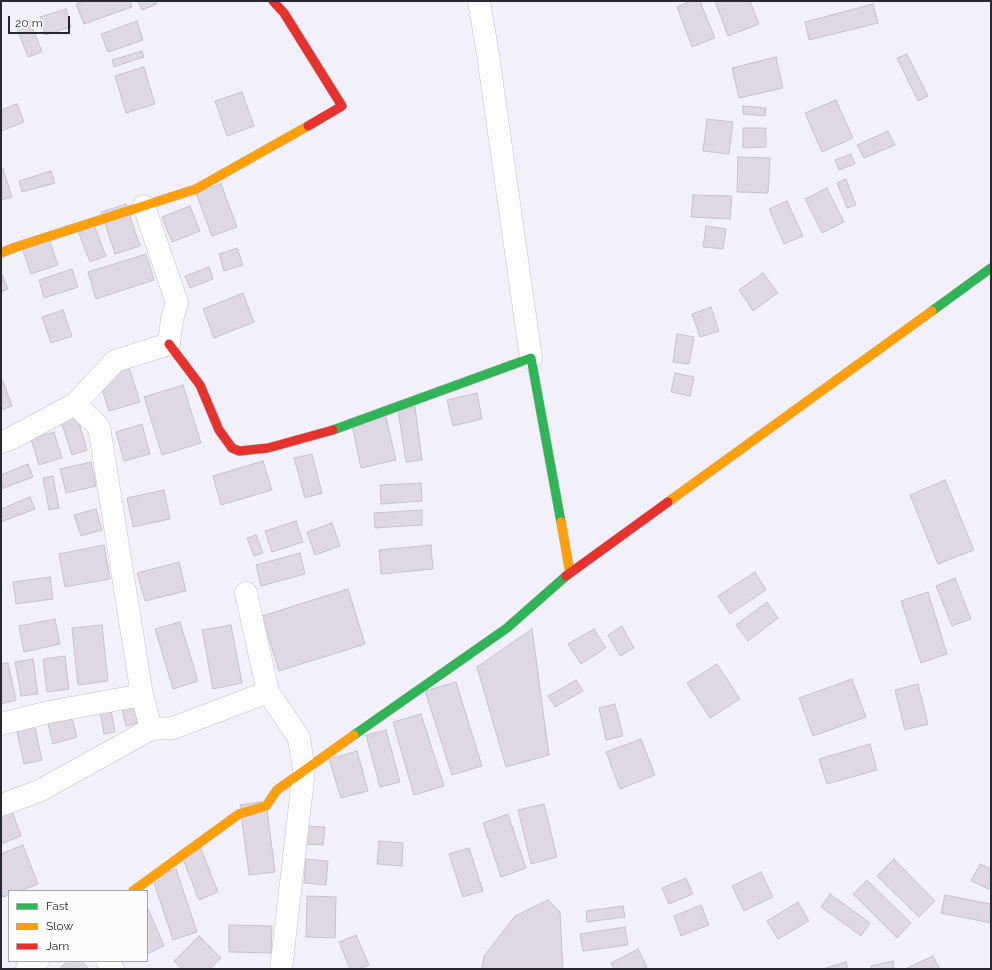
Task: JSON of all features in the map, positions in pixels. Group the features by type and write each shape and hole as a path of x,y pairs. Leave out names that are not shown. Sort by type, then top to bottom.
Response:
{"street":[{"path":"1,253 196,189 342,106 284,13 273,1"},
{"path":"479,1 531,358 570,573"},
{"path":"144,206 177,303 172,319 169,344 200,385 219,430 232,448 239,451 268,448 339,428 531,358"},
{"path":"134,890 238,814 266,806 277,790 507,628 570,573 991,268"},
{"path":"1,442 10,439 75,404 115,361 169,344"},
{"path":"75,404 100,427 142,695 151,729"},
{"path":"246,594 268,692 299,738 304,770 281,969"},
{"path":"1,804 39,791 151,729 173,728 268,692"},
{"path":"1,724 49,712 142,695"},
{"path":"27,969 37,962"}],"building":[{"path":"84,1 130,1 132,7 84,24 76,4"},
{"path":"138,1 155,1 157,4 142,10"},
{"path":"691,1 700,1 715,38 692,47 677,7"},
{"path":"715,1 750,1 759,24 728,36"},
{"path":"873,4 878,23 809,40 805,22"},
{"path":"66,9 71,27 45,35 40,17"},
{"path":"30,21 42,52 28,57 16,26"},
{"path":"137,21 143,40 108,52 101,34"},
{"path":"142,51 144,57 114,67 112,60"},
{"path":"907,54 928,96 918,101 897,58"},
{"path":"776,57 783,88 739,98 732,68"},
{"path":"144,67 155,104 126,113 115,76"},
{"path":"242,92 254,126 227,136 215,101"},
{"path":"836,100 853,138 822,152 805,113"},
{"path":"17,104 24,122 1,131 1,110"},
{"path":"743,106 766,108 765,116 743,114"},
{"path":"707,119 733,122 729,154 703,151"},
{"path":"743,128 766,128 766,147 743,148"},
{"path":"888,131 895,145 864,158 857,145"},
{"path":"851,154 855,164 839,170 835,160"},
{"path":"738,157 770,158 768,193 737,192"},
{"path":"3,169 12,197 1,200 1,170"},
{"path":"51,171 55,183 22,192 19,181"},
{"path":"846,179 856,205 847,208 837,183"},
{"path":"221,184 237,227 212,236 196,193"},
{"path":"827,188 844,222 822,233 805,199"},
{"path":"693,195 732,196 730,219 691,217"},
{"path":"787,201 803,236 784,244 769,209"},
{"path":"126,204 140,246 115,254 101,212"},
{"path":"190,206 200,231 172,242 162,217"},
{"path":"92,220 106,256 90,262 76,226"},
{"path":"706,226 726,229 723,249 703,247"},
{"path":"49,239 58,265 31,274 22,248"},
{"path":"237,248 243,265 224,271 219,254"},
{"path":"146,254 154,280 96,299 88,272"},
{"path":"209,267 213,279 190,288 185,276"},
{"path":"72,269 78,287 44,298 39,280"},
{"path":"1,272 8,289 1,292"},
{"path":"763,273 778,293 753,311 739,290"},
{"path":"243,293 254,322 214,338 203,309"},
{"path":"711,307 719,331 700,337 692,314"},
{"path":"63,310 72,336 51,343 42,317"},
{"path":"677,334 694,337 689,364 673,362"},
{"path":"127,361 140,402 109,411 96,371"},
{"path":"675,373 694,377 690,396 671,392"},
{"path":"1,381 3,381 12,406 1,410"},
{"path":"183,385 201,443 162,455 144,397"},
{"path":"477,393 482,419 453,426 447,400"},
{"path":"415,407 422,460 406,462 398,410"},
{"path":"385,413 396,460 361,468 351,420"},
{"path":"77,416 87,450 72,455 61,421"},
{"path":"142,424 150,454 124,461 116,432"},
{"path":"54,432 62,458 39,465 31,439"},
{"path":"312,454 322,493 305,498 294,458"},
{"path":"263,461 272,490 221,505 213,476"},
{"path":"91,462 96,486 66,493 60,469"},
{"path":"28,464 33,477 1,489 1,475"},
{"path":"53,476 59,508 49,510 43,478"},
{"path":"945,480 974,550 938,564 910,495"},
{"path":"421,483 422,501 381,504 380,485"},
{"path":"164,490 170,519 133,527 127,498"},
{"path":"30,497 35,509 1,522 1,509"},
{"path":"96,509 102,530 81,536 74,515"},
{"path":"422,510 422,525 375,528 374,513"},
{"path":"296,521 303,542 272,552 265,531"},
{"path":"332,523 340,546 315,555 307,532"},
{"path":"256,535 263,553 254,556 247,538"},
{"path":"104,545 110,579 65,587 59,554"},
{"path":"431,545 433,569 381,574 379,550"},
{"path":"300,553 305,574 261,586 256,565"},
{"path":"179,562 186,591 145,601 137,573"},
{"path":"755,572 766,590 730,614 718,596"},
{"path":"50,577 53,599 16,604 13,582"},
{"path":"955,578 971,619 952,626 936,586"},
{"path":"348,589 365,644 279,671 262,616"},
{"path":"928,592 947,654 921,663 901,601"},
{"path":"767,602 778,618 748,641 736,625"},
{"path":"55,619 60,644 24,652 19,626"},
{"path":"180,622 198,681 173,689 155,629"},
{"path":"102,625 108,681 78,685 72,628"},
{"path":"231,625 242,683 213,689 202,630"},
{"path":"622,626 634,648 620,656 608,635"},
{"path":"532,629 549,755 506,767 477,667"},
{"path":"594,629 606,648 581,664 568,644"},
{"path":"65,656 69,689 47,692 43,659"},
{"path":"33,659 38,694 21,696 15,662"},
{"path":"1,663 8,663 16,700 1,704"},
{"path":"717,664 740,699 710,718 687,683"},
{"path":"852,679 866,717 813,736 799,698"},
{"path":"576,680 583,691 555,707 548,696"},
{"path":"456,682 482,766 452,775 425,691"},
{"path":"918,684 928,724 905,730 895,690"},
{"path":"131,695 138,723 126,726 119,697"},
{"path":"110,704 115,732 104,734 99,706"},
{"path":"615,704 623,736 606,740 599,708"},
{"path":"69,705 77,737 53,744 45,712"},
{"path":"421,714 444,786 414,795 393,722"},
{"path":"33,719 42,760 24,764 15,723"},
{"path":"386,730 400,782 380,787 366,735"},
{"path":"641,739 655,775 620,789 606,752"},
{"path":"870,744 877,770 827,784 819,759"},
{"path":"357,751 368,791 341,798 329,759"},
{"path":"266,801 275,872 249,875 240,805"},
{"path":"544,804 557,857 531,864 518,810"},
{"path":"11,808 21,836 1,844 1,812"},
{"path":"508,814 526,868 501,877 483,823"},
{"path":"306,826 325,827 323,845 304,844"},
{"path":"379,841 403,843 402,866 377,864"},
{"path":"23,845 38,884 23,890 8,890 8,895 3,897 1,891 1,854"},
{"path":"200,846 218,892 199,900 181,854"},
{"path":"469,848 483,891 463,897 449,854"},
{"path":"306,859 328,861 326,885 304,883"},
{"path":"894,859 935,901 919,917 877,876"},
{"path":"980,864 991,869 991,890 971,881"},
{"path":"176,869 197,932 173,940 152,877"},
{"path":"761,872 773,897 744,911 732,886"},
{"path":"686,878 693,894 669,904 662,888"},
{"path":"867,880 911,923 897,938 853,894"},
{"path":"830,894 870,923 861,936 821,907"},
{"path":"945,895 991,904 991,923 941,913"},
{"path":"307,896 336,897 335,938 306,937"},
{"path":"548,900 560,912 563,969 482,969 484,956 515,916"},
{"path":"798,902 809,921 778,939 767,921"},
{"path":"701,905 709,925 681,936 674,916"},
{"path":"623,906 625,917 587,922 586,911"},
{"path":"148,908 164,946 149,953 148,951"},
{"path":"229,925 272,926 271,953 229,952"},
{"path":"625,927 628,945 583,951 580,934"},
{"path":"356,935 369,965 359,969 350,969 339,942"},
{"path":"199,936 221,958 210,969 182,969 174,961"},
{"path":"638,949 647,967 643,969 614,969 611,963"},
{"path":"933,956 940,969 905,969"},
{"path":"893,961 894,969 872,969 871,966"},
{"path":"67,962 83,962 89,969 59,969"},
{"path":"846,962 848,969 822,969"}],"traffic: fast":[{"path":"932,311 991,268"},
{"path":"333,430 531,358 561,522"},
{"path":"354,735 507,628 566,576"}],"traffic: slow":[{"path":"1,253 196,189 308,126"},
{"path":"668,502 932,311"},
{"path":"561,522 570,573"},
{"path":"134,890 239,814 266,806 277,790 354,735"}],"traffic: jam":[{"path":"273,1 284,13 342,106 308,126"},
{"path":"169,344 200,385 219,430 232,448 239,451 268,448 333,430"},
{"path":"566,576 668,502"}]}
